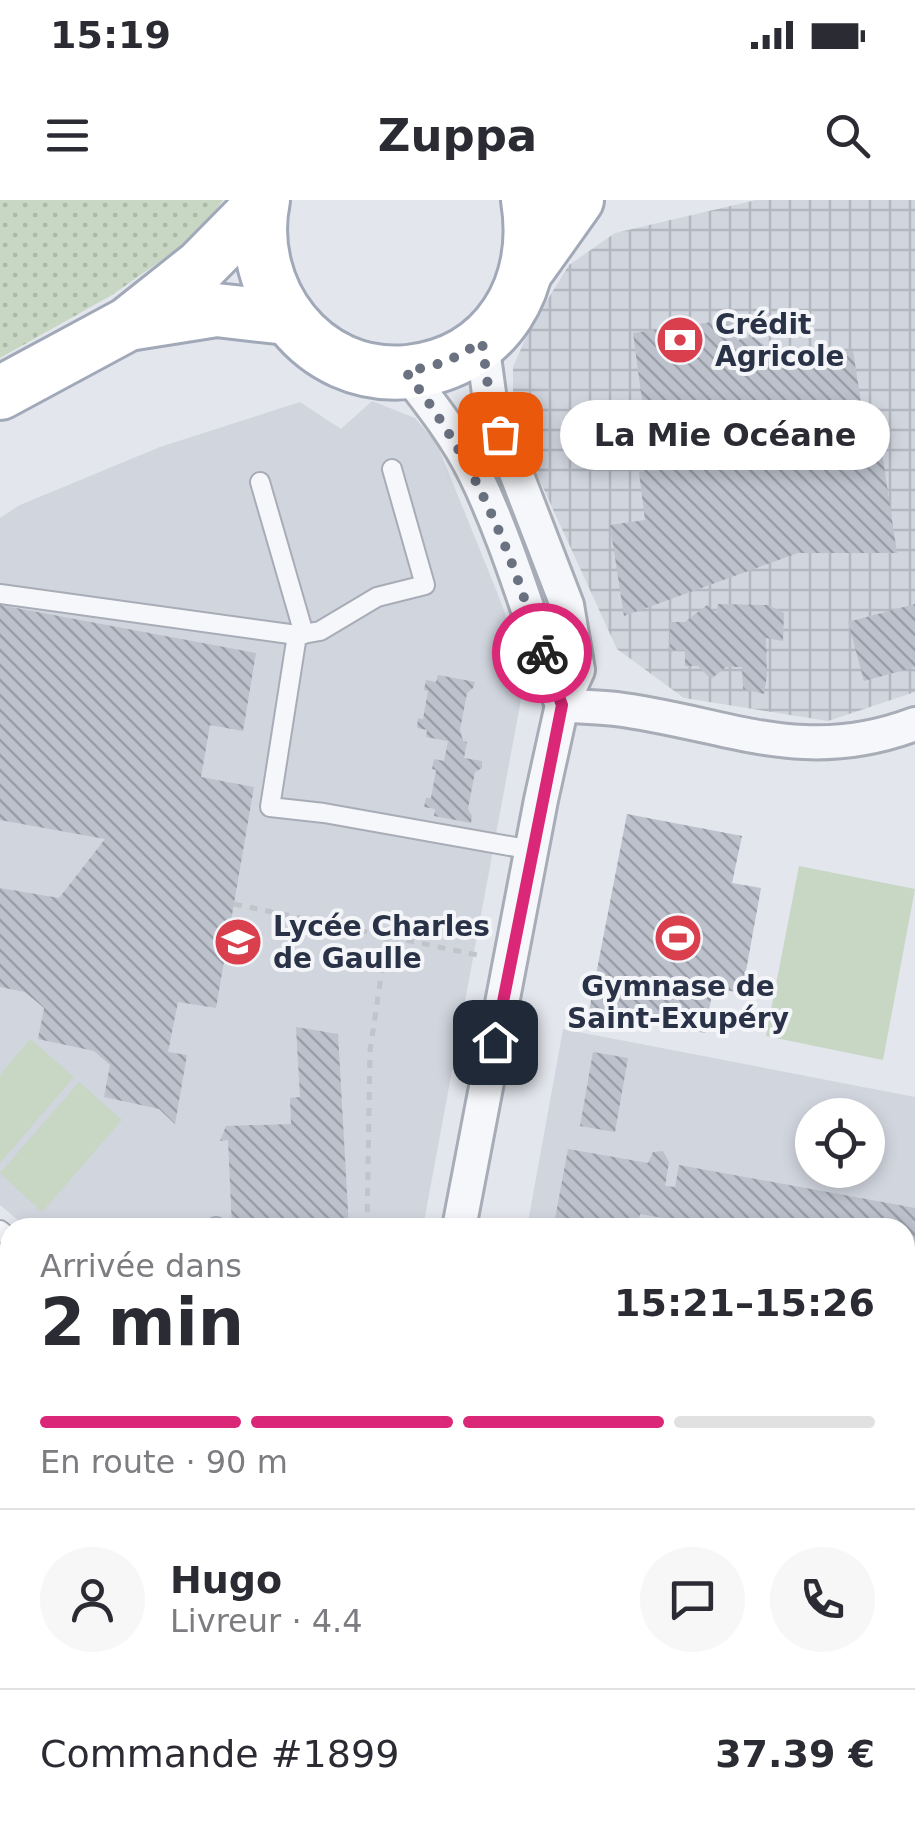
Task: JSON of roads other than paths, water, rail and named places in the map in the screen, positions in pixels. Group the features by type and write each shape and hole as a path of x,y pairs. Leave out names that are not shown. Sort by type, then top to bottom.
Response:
{"main road":[{"path":"528,200 533,230 530,266"},
{"path":"263,202 259,244 268,283 287,318 320,349 334,356 362,368 406,372 446,362 482,342 512,308 530,266 576,200"},
{"path":"0,393 128,324 201,266 263,202"},
{"path":"128,324 216,310 287,318"}],"street":[{"path":"461,1218 562,705 578,670 567,605 491,408 482,342"},
{"path":"406,372 437,411 474,472 520,584 562,705"},
{"path":"562,705 618,710 768,741 827,744 892,733 915,724"}],"lane":[{"path":"0,594 301,634 320,630 377,598 425,585 392,469"},
{"path":"260,482 301,634 270,807 532,850"}],"place":[{"name":"Crédit Agricole","path":"680,340"},
{"name":"La Mie Océane","path":"500,434"},
{"name":"Gymnase de Saint-Exupéry","path":"678,938"},
{"name":"Lycée Charles de Gaulle","path":"238,942"}]}
